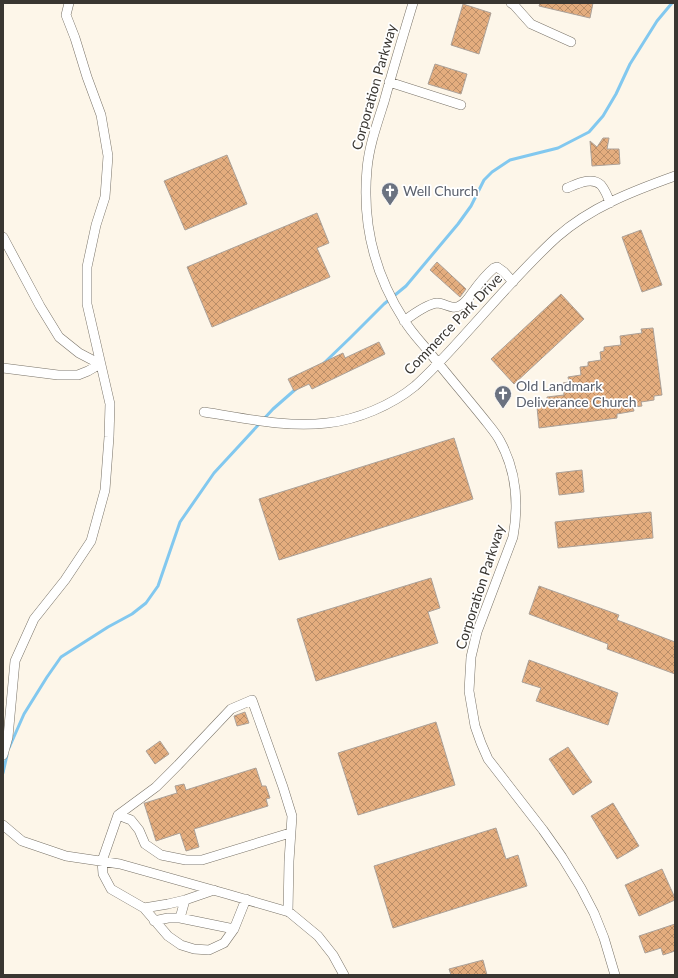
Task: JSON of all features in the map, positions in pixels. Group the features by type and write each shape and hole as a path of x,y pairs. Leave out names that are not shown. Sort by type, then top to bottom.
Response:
{"street":[{"path":"3,756 8,737 15,662 34,620 65,580 90,541 105,490 110,404 87,304 87,266 96,225 105,197 108,156 101,115 87,77 76,38 66,15 69,3"},
{"name":"Corporation Parkway","path":"413,3 372,138 367,169 366,196 367,217 371,242 381,276 392,302 404,321 488,424 500,441 507,458 515,484 517,505 516,522 513,537 477,632 471,657 469,691 470,704 475,726 488,759 543,830 581,888 604,938 615,975"},
{"path":"511,3 531,24 571,42"},
{"path":"389,82 461,105"},
{"name":"Commerce Park Drive","path":"204,412 275,423 300,425 328,423 355,417 391,402 414,386 438,364 529,265 575,223 596,210 626,195 675,176"},
{"path":"567,188 582,182 594,181 602,186 610,203"},
{"path":"3,237 40,306 59,337 79,353 100,364"},
{"path":"404,321 430,305 439,303 449,307 461,306 480,282 494,268 498,267 513,282"},
{"path":"3,368 58,375 78,375 100,364"},
{"path":"246,899 234,929 224,943 209,950 194,949 181,945 168,936 144,908 111,889 103,874 102,861 118,815 156,787 231,709 252,700 292,816 290,833 288,912"},
{"path":"118,815 131,820 139,830 145,844 161,855 186,860 202,860 290,833"},
{"path":"3,825 22,841 66,856 120,864 288,912 318,936 344,975"},
{"path":"144,908 185,900 214,890"},
{"path":"180,918 185,900"},
{"path":"154,921 168,918 180,918 234,929"}],"building":[{"path":"540,3 593,3 590,18 539,6"},
{"path":"463,4 491,13 479,54 451,45"},
{"path":"435,64 467,74 461,94 428,84"},
{"path":"603,138 609,138 607,149 619,149 620,164 592,166 590,141 597,147"},
{"path":"227,155 247,204 185,230 164,181"},
{"path":"317,213 329,243 317,248 330,277 212,327 187,267"},
{"path":"641,230 662,285 642,292 622,237"},
{"path":"437,262 466,289 460,297 430,270"},
{"path":"561,294 584,319 514,384 491,359"},
{"path":"653,328 662,395 654,396 654,400 641,402 642,406 633,407 634,411 617,414 617,418 539,428 537,407 546,406 545,402 547,401 547,397 564,395 563,383 569,382 568,377 581,375 580,367 588,366 588,362 601,360 600,352 604,351 604,347 621,345 620,336 642,333 641,329"},
{"path":"379,342 385,354 312,389 309,384 294,391 288,379 343,353 345,358"},
{"path":"454,438 473,499 279,560 259,499"},
{"path":"582,470 584,492 559,495 556,473"},
{"path":"651,512 653,538 558,548 555,522"},
{"path":"431,578 440,608 428,612 438,643 316,681 297,619"},
{"path":"539,586 619,615 617,620 675,642 675,674 607,649 608,644 529,614"},
{"path":"529,660 618,693 608,725 536,701 541,688 522,682"},
{"path":"245,712 249,723 237,726 234,716"},
{"path":"436,722 455,785 358,815 338,753"},
{"path":"160,741 169,754 155,764 146,751"},
{"path":"568,747 592,782 573,795 549,759"},
{"path":"256,768 262,786 266,786 270,798 266,799 268,806 194,829 199,847 186,851 180,833 156,841 144,803 177,793 175,786 184,784 186,790"},
{"path":"613,803 639,846 617,859 591,816"},
{"path":"496,828 506,859 518,855 527,886 393,928 374,866"},
{"path":"662,869 675,900 639,916 625,885"},
{"path":"675,924 675,951 663,955 661,948 645,953 639,936"},
{"path":"483,960 487,975 451,975 449,969"}],"waterway":[{"path":"323,364 384,304 406,286 458,224 471,206 484,180 492,172 510,160 558,148 589,132 603,116 616,94 630,64 657,21 672,3"},
{"path":"9,748 24,714 61,657 108,627 132,614 146,603 158,586 180,522 214,473 273,409 297,388"},
{"path":"3,773 7,755"}],"place":[{"name":"Well Church","path":"390,206"},
{"name":"Old Landmark Deliverance Church","path":"503,409"}]}
